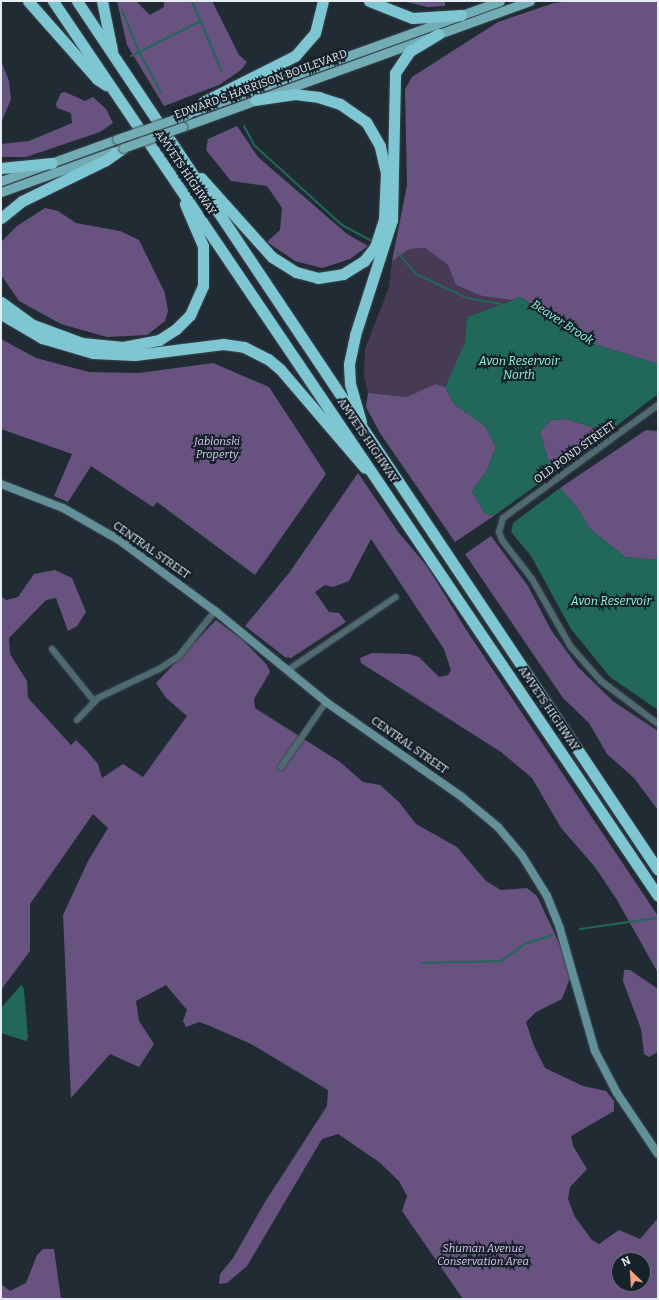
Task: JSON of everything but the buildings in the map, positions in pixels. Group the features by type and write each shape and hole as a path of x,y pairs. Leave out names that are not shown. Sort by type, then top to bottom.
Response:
{"highway":[{"path":"28,1 97,79 114,90"},
{"name":"AMVETS HIGHWAY","path":"54,1 658,896"},
{"name":"AMVETS HIGHWAY","path":"77,1 658,870"},
{"path":"102,1 113,54"},
{"path":"182,121 205,101 295,56 315,33 323,1"},
{"path":"369,1 412,18 461,15"},
{"path":"362,428 350,384 349,364 355,335 392,220 395,73 410,51 438,34"},
{"path":"190,169 211,187 272,257 287,268 307,276 327,278 352,270 364,261 375,247 381,231 386,190 382,152 370,128 349,109 319,97 295,94 255,100"},
{"path":"1,218 22,201 106,160 120,144"},
{"path":"1,168 52,163"},
{"path":"1,302 33,325 82,343 132,347 150,343 170,333 194,308 205,272 203,246 180,188"},
{"path":"1,314 42,338 93,353 134,355 223,344 244,347 268,359 280,370 356,460 375,476"}],"main road":[{"name":"EDWARD S HARRISON BOULEVARD","path":"1,192 120,144 500,1"},
{"name":"EDWARD S HARRISON BOULEVARD","path":"182,121 255,100 530,1"},
{"name":"EDWARD S HARRISON BOULEVARD","path":"1,181 52,163 120,144"}],"street":[{"name":"OLD POND STREET","path":"658,404 503,518 500,526 502,540 532,579 571,647 602,681 658,724"},
{"name":"CENTRAL STREET","path":"1,484 43,499 89,522 215,611 326,702 475,807 521,854 541,885 556,918 595,1052 621,1099 658,1154"},
{"path":"288,670 396,598"},
{"path":"76,720 94,701 159,669 179,656 215,611"},
{"path":"52,649 94,701"},
{"path":"280,767 326,702"}],"shaded area":[{"path":"425,248 448,265 456,285 482,296 512,300 467,317 465,342 445,387 435,384 407,397 368,393 364,376 365,349 389,287 392,261 405,249"}],"green space":[{"path":"117,1 136,1 150,15 164,7 164,1 212,1 239,55 247,62 241,70 219,85 164,106 127,45"},
{"path":"402,1 445,1 445,6 428,7"},
{"path":"571,1 658,1 658,364 584,341 521,297 512,300 482,296 456,285 448,265 425,248 409,249 392,261 407,185 405,89 412,77 498,22 554,3"},
{"path":"1,61 9,81 11,99 1,123"},
{"path":"65,92 85,101 93,97 106,109 113,123 100,132 26,157 1,157 1,144 29,141 72,123 71,113 57,108 56,104 61,93"},
{"path":"237,126 258,157 347,234 368,246 350,259 322,268 295,261 267,242 280,230 282,208 267,186 231,181 206,150 208,139"},
{"path":"45,208 58,211 76,223 120,231 139,240 165,293 168,311 165,321 147,335 107,337 61,324 19,301 1,275 1,242 17,226"},
{"name":"Jablonski Property","path":"1,339 36,358 89,372 139,373 213,363 269,387 326,474 255,575 157,502 153,507 91,466 68,502 54,496 72,454 1,429"},
{"path":"435,384 445,387 454,404 485,426 496,447 486,472 472,491 485,514 495,515 455,542 380,433 366,407 368,393 407,397"},
{"path":"566,419 599,429 615,427 552,474 540,432 551,420"},
{"path":"646,430 658,431 658,557 654,560 625,557 590,529 576,506 560,488"},
{"path":"358,473 399,533 427,566 465,628 658,916 658,973 617,900 595,867 561,828 532,778 501,752 361,663 360,658 372,653 409,654 419,657 439,677 448,675 451,670 444,649 371,539 349,581 333,587 325,585 315,592 329,612 339,613 346,622 291,658 285,657 245,626 289,573"},
{"path":"491,536 528,586 551,630 578,667 614,702 658,731 658,810 634,778 607,754 589,723 563,698 465,554"},
{"name":"Shuman Avenue Conservation Area","path":"55,570 72,578 86,612 77,626 68,631 56,598 46,600 9,638 10,654 27,681 28,698 71,745 76,740 87,751 98,764 102,778 123,764 143,777 187,716 166,698 156,683 216,620 242,639 267,665 270,672 254,699 255,708 340,762 363,782 380,785 399,802 416,824 457,847 486,881 501,890 527,888 537,896 561,947 570,978 562,999 536,1012 526,1022 534,1046 545,1068 583,1086 606,1091 614,1101 614,1111 571,1136 573,1146 587,1169 570,1187 568,1199 575,1217 592,1240 599,1244 619,1230 640,1239 658,1218 658,1299 463,1299 402,1211 407,1196 399,1181 379,1162 338,1134 322,1139 247,1266 227,1283 219,1284 220,1274 233,1258 265,1202 327,1106 328,1090 251,1044 199,1022 186,1027 183,1021 187,1010 166,985 136,1001 139,1021 154,1044 139,1067 110,1054 71,1098 63,915 88,861 108,828 93,814 30,904 30,951 1,990 1,596 6,600 18,597 34,574"},
{"path":"624,970 630,970 658,989 658,1052 649,1057 644,1054 641,1029 623,981"},
{"path":"43,1249 54,1249 61,1299 1,1299 1,1284 10,1291 26,1283 37,1255"}],"water":[{"name":"Avon Reservoir North","path":"521,297 584,341 658,364 658,394 615,427 599,429 566,419 551,420 540,432 552,474 495,515 485,514 472,491 486,472 496,447 485,426 454,404 445,387 465,342 467,317"},
{"name":"Avon Reservoir","path":"560,488 576,506 590,529 625,557 654,560 658,557 658,710 610,677 571,629 531,556 511,532 513,523"},
{"path":"21,985 24,989 28,1038 26,1041 1,1033 1,1008"}],"waterway":[{"name":"Beaver Brook","path":"192,1 222,72"},
{"path":"122,10 139,52 161,92"},
{"path":"131,56 201,21"},
{"name":"Beaver Brook","path":"244,126 254,145 342,225 370,240"},
{"name":"Beaver Brook","path":"397,252 416,274 467,298 500,304"},
{"path":"580,929 656,918"},
{"path":"422,963 501,961 524,944 553,935"}]}
